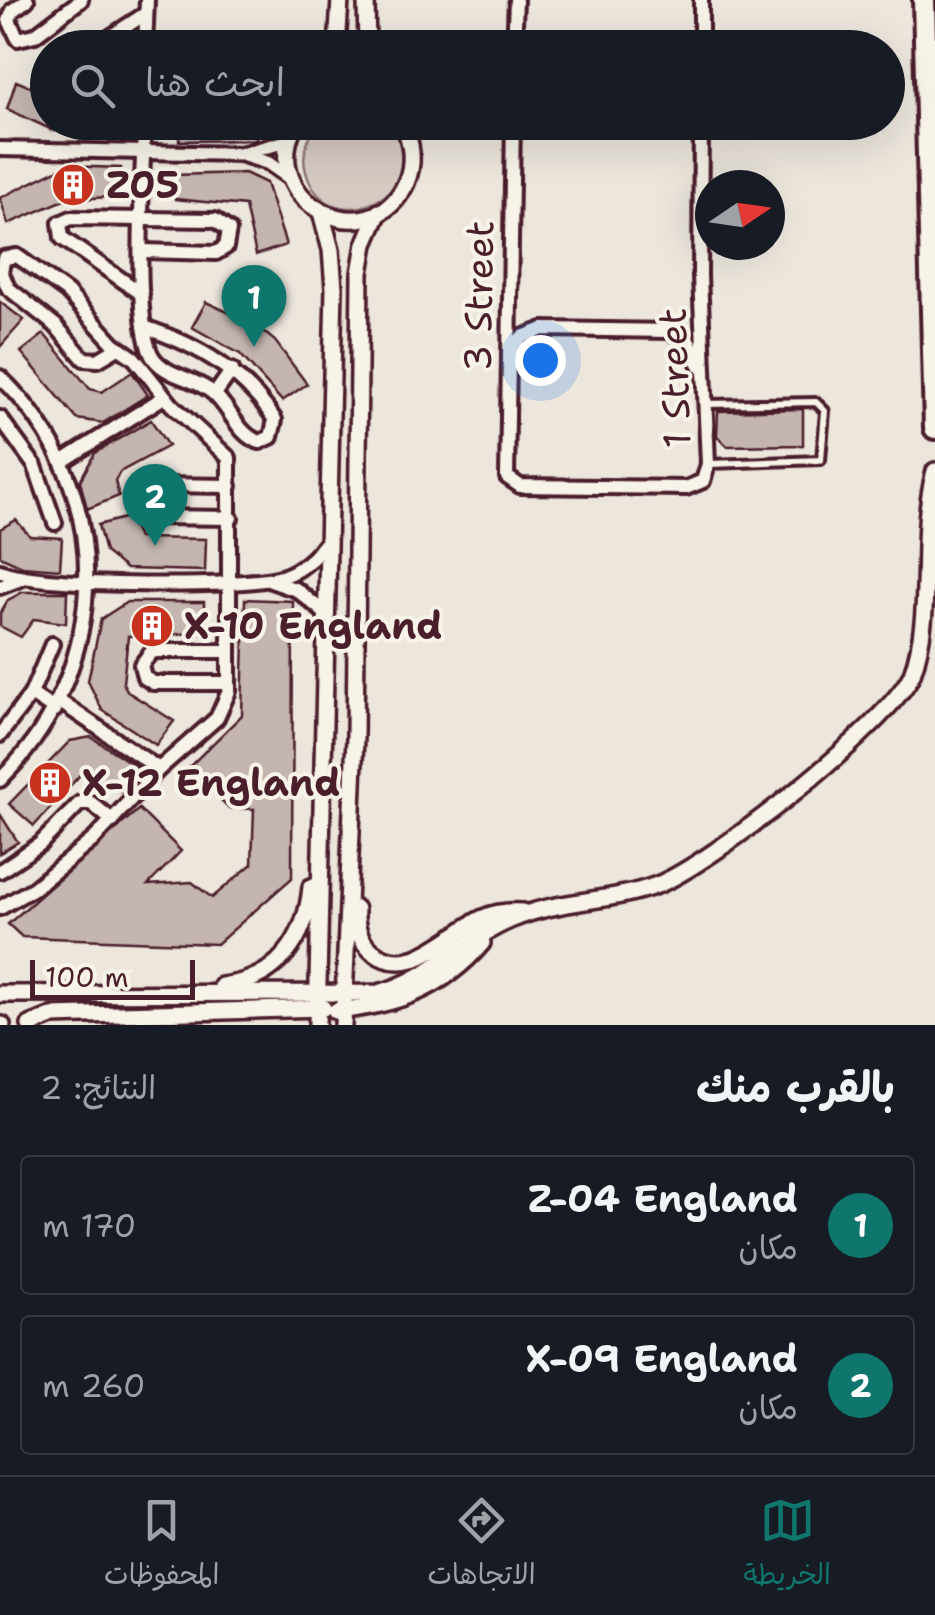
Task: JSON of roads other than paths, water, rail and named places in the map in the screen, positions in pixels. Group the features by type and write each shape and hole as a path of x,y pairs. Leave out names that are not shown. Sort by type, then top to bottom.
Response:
{"main road":[{"path":"924,0 935,428"}],"street":[{"path":"27,0 8,20 18,39 30,36"},
{"path":"42,30 80,0"},
{"path":"338,30 340,0"},
{"path":"366,0 367,30"},
{"path":"515,30 516,0"},
{"path":"701,0 701,30"},
{"path":"116,30 146,7"},
{"path":"144,140 142,294 144,327 146,344 159,365 215,394 248,437 260,442 271,437 275,420 232,370 181,341 144,327"},
{"path":"2,150 241,154 288,140 291,179"},
{"path":"343,1010 355,738 360,273 365,244 379,212 403,188 411,168 409,140"},
{"name":"3 Street","path":"506,471 513,140"},
{"name":"1 Street","path":"506,471 510,482 520,486 686,488 702,481 708,464 701,140"},
{"path":"241,154 268,163 291,179 303,198 320,212 346,219 379,212"},
{"path":"317,1013 334,288 331,250 320,212"},
{"path":"142,294 62,238 58,226 66,218 215,220 226,225 230,236 226,247 216,253 143,251"},
{"path":"0,908 55,872 113,821 159,768 217,718 229,683 231,518 226,453 164,397 134,358 118,348 52,279 17,256 4,258 1,271 8,288 56,326 84,359 98,360 118,348"},
{"path":"508,355 522,338 543,329 670,331 689,342 704,377"},
{"path":"215,394 232,370"},
{"path":"0,377 30,408 60,456 82,520 88,584 79,644 57,705 0,780"},
{"path":"35,466 164,397"},
{"path":"0,418 35,466 55,522"},
{"path":"350,840 356,925 366,945 382,958 410,960 484,917 626,894 687,872 883,716 908,681 921,647 926,594 925,530 935,472"},
{"path":"230,486 159,484 150,488 144,500 156,517 231,518"},
{"path":"0,571 21,579 88,584 268,580 299,569 326,543"},
{"path":"0,586 21,579"},
{"path":"268,580 297,590 326,614"},
{"path":"0,735 30,694 52,644"},
{"path":"229,652 152,651 141,665 144,676 153,683 229,683"},
{"path":"30,694 57,705 159,768"},
{"path":"0,870 40,844 80,804 91,802 113,821"},
{"path":"0,994 157,993 247,981 277,964 306,920 322,824"},
{"path":"157,993 328,1014 412,981 495,927 527,913"},
{"path":"30,1025 52,1016 343,1010"}],"lane":[{"path":"705,404 816,402 825,411 825,454 821,460 708,464"}],"place":[{"name":"Z05","path":"73,185"},
{"name":"Z-04 England","path":"254,347"},
{"name":"X-09 England","path":"155,546"},
{"name":"X-10 England","path":"152,626"},
{"name":"X-12 England","path":"50,783"}]}
